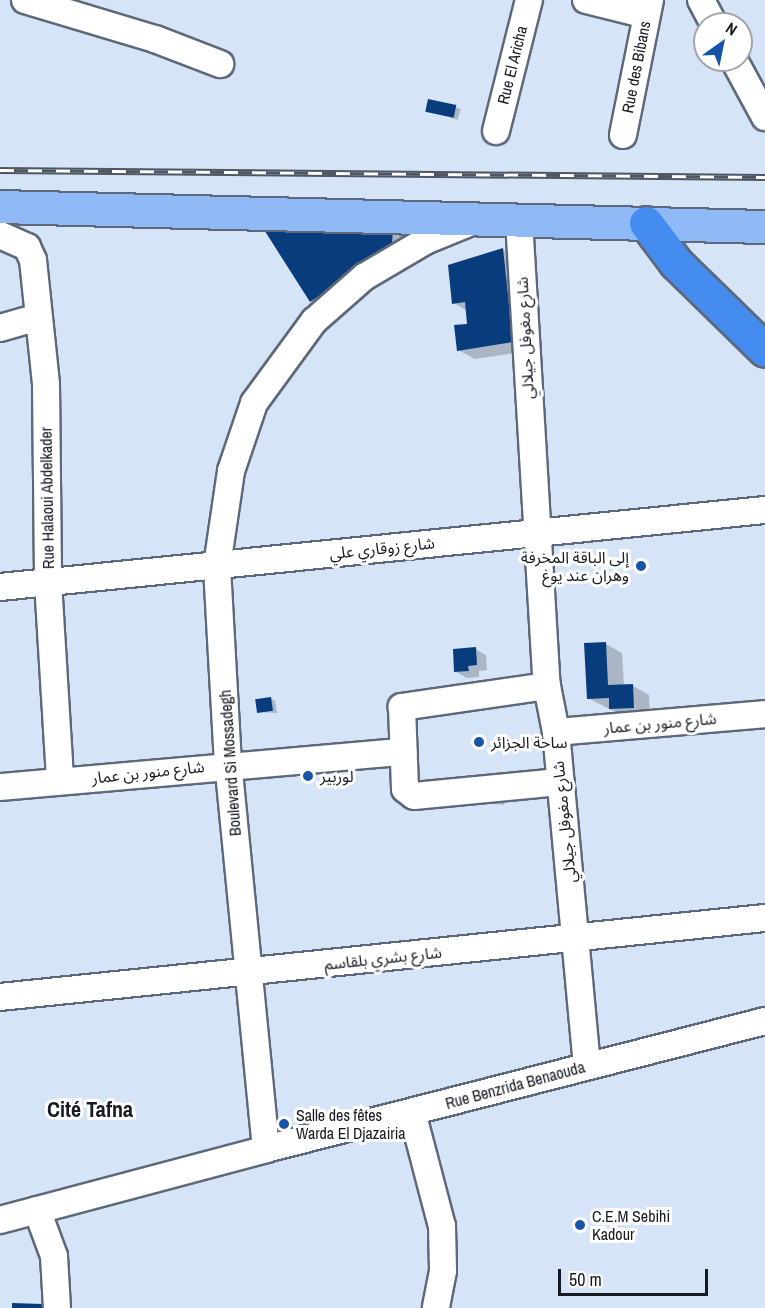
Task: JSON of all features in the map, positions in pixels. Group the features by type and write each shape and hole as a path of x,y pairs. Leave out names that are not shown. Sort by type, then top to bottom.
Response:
{"highway":[{"path":"646,223 676,264 765,350"}],"main road":[{"path":"0,207 765,227"}],"street":[{"path":"25,0 155,39 220,64"},
{"name":"Rue El Aricha","path":"495,131 529,0"},
{"path":"586,0 648,8"},
{"name":"Rue des Bibans","path":"623,135 648,8"},
{"path":"741,72 765,117"},
{"name":"Boulevard Si Mossadegh","path":"266,1149 228,764 218,566 231,471 254,403 314,321 364,278 425,241 480,219"},
{"name":"شارع مغوفل جيلالي","path":"519,220 547,686 556,732 587,1066"},
{"name":"Rue Halaoui Abdelkader","path":"0,235 27,247 33,260 46,384 48,582 60,781"},
{"path":"0,328 38,317"},
{"name":"شارع زوقاري علي","path":"0,587 538,531 765,510"},
{"path":"547,686 406,704 401,711 405,789 414,796 559,782"},
{"name":"شارع منور بن عمار","path":"556,732 765,714"},
{"name":"شارع منور بن عمار","path":"0,787 228,764 403,752"},
{"name":"شارع بشري بلقاسم","path":"0,997 765,918"},
{"name":"Rue Benzrida Benaouda","path":"266,1149 765,1021"},
{"path":"412,1113 442,1226 443,1271 436,1308"},
{"path":"0,1220 266,1149"},
{"path":"37,1210 54,1256 57,1308"}],"building":[{"path":"428,99 456,105 454,118 425,112"},
{"path":"393,224 392,247 310,302 261,225"},
{"path":"503,248 513,342 457,351 454,325 467,324 465,302 452,304 448,265"},
{"path":"606,642 608,685 633,684 634,708 609,709 609,698 587,699 584,643"},
{"path":"476,647 477,665 468,666 469,671 454,672 453,649"},
{"path":"271,697 273,711 257,713 255,699"},
{"path":"12,1303 42,1304 42,1308 12,1308"}],"railway":[{"path":"0,170 765,177"}],"place":[{"name":"إلى الباقة المخرفة وهران عند يوغ","path":"641,566"},
{"name":"ساحة الجزائر","path":"479,742"},
{"name":"لوربير","path":"308,776"},
{"name":"Salle des fêtes Warda El Djazairia","path":"284,1124"},
{"name":"C.E.M Sebihi Kadour","path":"580,1225"}],"district":[{"name":"Cité Tafna","path":"90,1110"}]}
